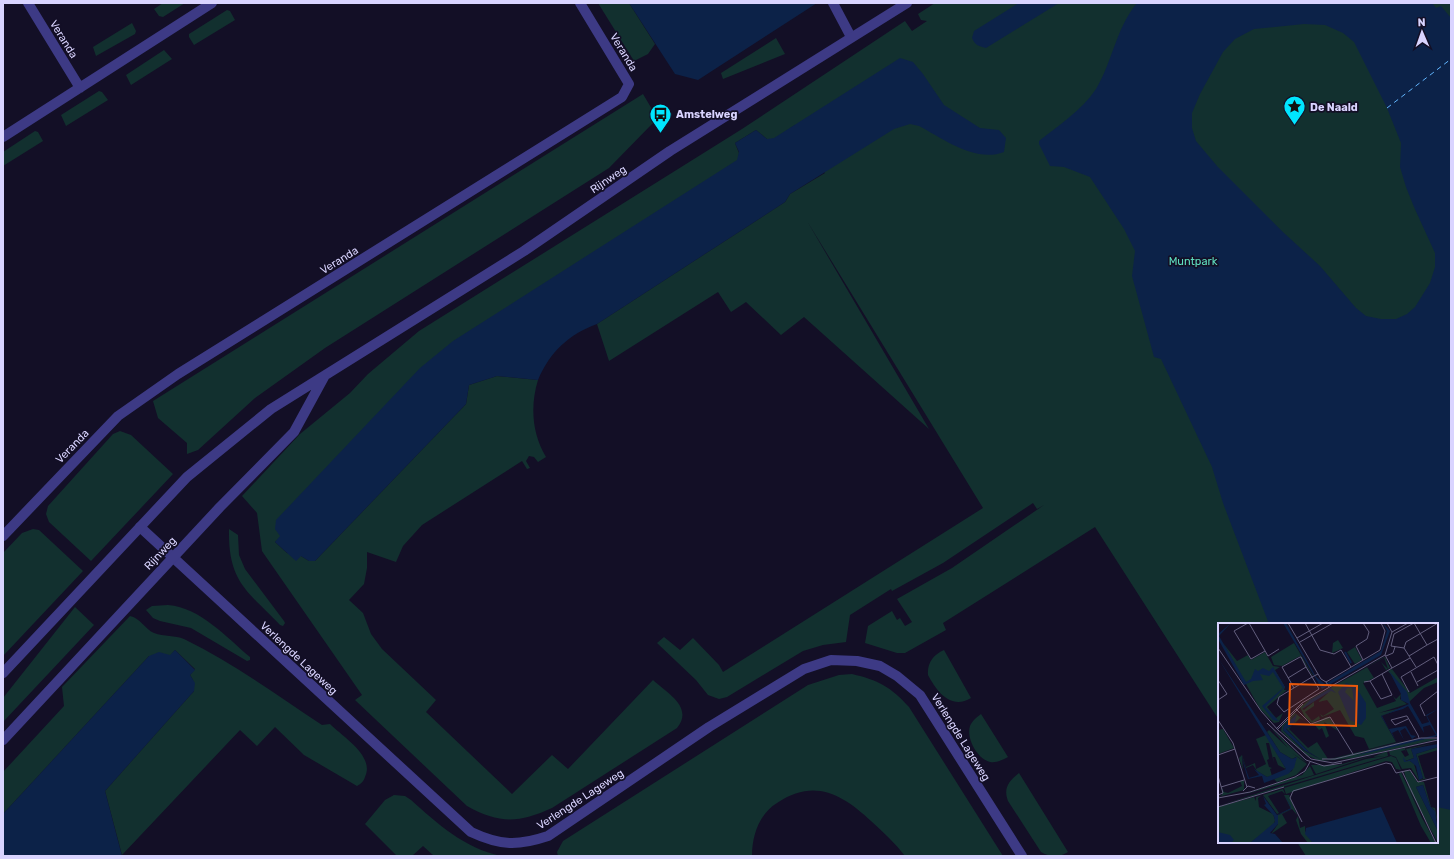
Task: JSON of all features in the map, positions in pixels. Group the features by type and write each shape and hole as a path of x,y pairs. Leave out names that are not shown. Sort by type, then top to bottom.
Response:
{"street":[{"name":"Veranda","path":"28,3 80,88"},
{"path":"3,137 212,3"},
{"name":"Veranda","path":"3,536 118,416 178,374 622,97 629,84 580,3"},
{"path":"833,3 851,37"},
{"name":"Rijnweg","path":"3,673 187,477 271,409 368,347 524,251 670,151 907,3"},
{"name":"Rijnweg","path":"3,740 220,507 294,432 324,376"},
{"name":"Verlengde Lageweg","path":"140,527 471,832 489,841 511,845 530,842 548,836 709,727 804,669 831,660 850,661 880,666 897,676 920,695 1022,856"}],"green space":[{"path":"163,3 185,3 163,17 159,16 154,9"},
{"path":"598,3 629,3 655,44 648,54 634,61"},
{"name":"Muntpark","path":"935,3 1451,3 1451,856 1306,856 1298,843 1438,843 1438,623 1218,623 1218,718 1095,527 943,623 946,630 905,653 897,653 865,643 868,626 892,611 897,620 900,618 905,626 912,622 897,599 952,568 1044,505 1037,509 1033,503 943,563 892,591 891,589 850,615 846,642 823,645 803,651 727,697 719,699 708,695 696,680 657,643 664,637 680,650 693,638 719,665 723,672 983,508 807,221 929,429 804,317 781,335 746,302 731,312 718,292 609,361 597,324 785,202 790,194 825,173 795,125 774,139 767,139 756,130 735,143 739,153 738,160 275,542 287,553 301,556 309,561 315,561 466,404 469,385 497,376 538,380 535,390 533,410 534,420 538,439 546,457 538,462 534,457 529,456 526,461 530,468 527,469 522,461 422,525 403,546 396,562 367,552 367,568 364,584 349,600 363,613 371,634 382,649 436,700 426,712 512,794 552,755 568,769 653,680 671,695 681,707 681,720 677,728 552,808 529,817 509,819 489,816 467,806 355,700 362,695 262,551 257,513 242,496 300,434 350,393 368,374 419,331 742,129 905,21 912,31 927,21 921,20 918,14"},
{"path":"227,10 230,11 235,20 194,45 189,37 189,34"},
{"path":"132,23 136,31 135,34 96,56 93,47"},
{"path":"776,38 785,54 723,79 721,73"},
{"path":"164,50 172,59 131,85 126,75"},
{"path":"99,91 102,92 108,100 66,126 61,115"},
{"path":"643,94 659,121 652,124 609,168 325,348 255,398 198,450 187,454 187,443 158,418 153,401"},
{"path":"35,131 38,132 43,141 3,166 3,152"},
{"path":"120,431 131,435 173,474 91,561 49,522 46,514 48,506 113,434"},
{"path":"33,529 39,530 83,571 3,656 3,553 22,533"},
{"path":"229,529 238,535 239,555 245,569 284,621 285,623 283,626 280,625 258,603 241,583 232,561"},
{"path":"168,605 180,607 202,617 250,657 250,660 247,661 191,628 153,618 146,610 152,606"},
{"path":"75,607 94,625 3,722 3,698"},
{"path":"130,616 154,633 181,638 202,648 220,658 322,725 330,724 362,754 366,762 367,769 363,781 357,786 304,755 275,727 257,746 240,730 122,855 105,791 194,691 193,680 190,675 195,669 175,650 170,656 149,656 3,814 3,772 64,706 62,687"},
{"path":"944,650 971,698 957,702 945,697 940,693 928,675 930,663 937,654"},
{"path":"852,674 884,685 909,707 1003,856 905,856 880,829 849,803 827,792 803,791 790,795 777,803 761,819 753,841 752,856 558,856 557,852 563,841 808,685 839,675"},
{"path":"981,714 1008,757 997,762 990,762 981,757 977,752 971,742 969,731 973,721"},
{"path":"1019,773 1068,852 1054,856 1041,852 1008,801 1006,792 1008,785"},
{"path":"394,795 405,796 411,800 431,818 463,841 501,856 434,856 423,846 412,856 397,856 365,824 385,800"}],"water":[{"path":"629,3 817,3 698,80 675,74"},
{"path":"1019,3 1059,3 986,48 979,46 974,42 972,38 974,31"},
{"path":"1137,3 1432,3 1436,8 1441,6 1451,18 1451,810 1438,807 1438,623 1269,623 1223,503 1212,467 1161,359 1154,357 1132,276 1135,251 1124,229 1090,177 1064,167 1050,166 1039,144 1039,141 1077,111 1096,89 1124,24","holes":["1304,24 1325,25 1343,33 1354,42 1387,108 1401,143 1400,167 1406,187 1435,253 1435,267 1430,283 1415,307 1407,314 1396,319 1381,319 1366,316 1356,308 1320,266 1284,233 1217,166 1196,141 1192,128 1192,113 1200,94 1223,52 1235,39 1254,29"]},
{"path":"900,58 913,62 944,105 980,128 999,130 1006,138 1004,152 993,155 971,152 949,143 919,126 910,124 894,129 790,194 785,202 597,324 569,339 548,361 538,380 497,376 469,385 466,404 315,561 309,561 301,556 296,561 275,542 280,536 275,529 276,520 420,368 453,341 737,160 739,152 735,143 756,130 767,139 774,138"},
{"path":"175,650 195,670 190,675 195,683 194,691 105,791 122,856 3,856 3,814 149,656 159,652 170,655"}],"ferry route":[{"path":"1387,108 1451,59"}],"place":[{"name":"De Naald","path":"1294,126"},
{"name":"Amstelweg","path":"661,134"}]}
